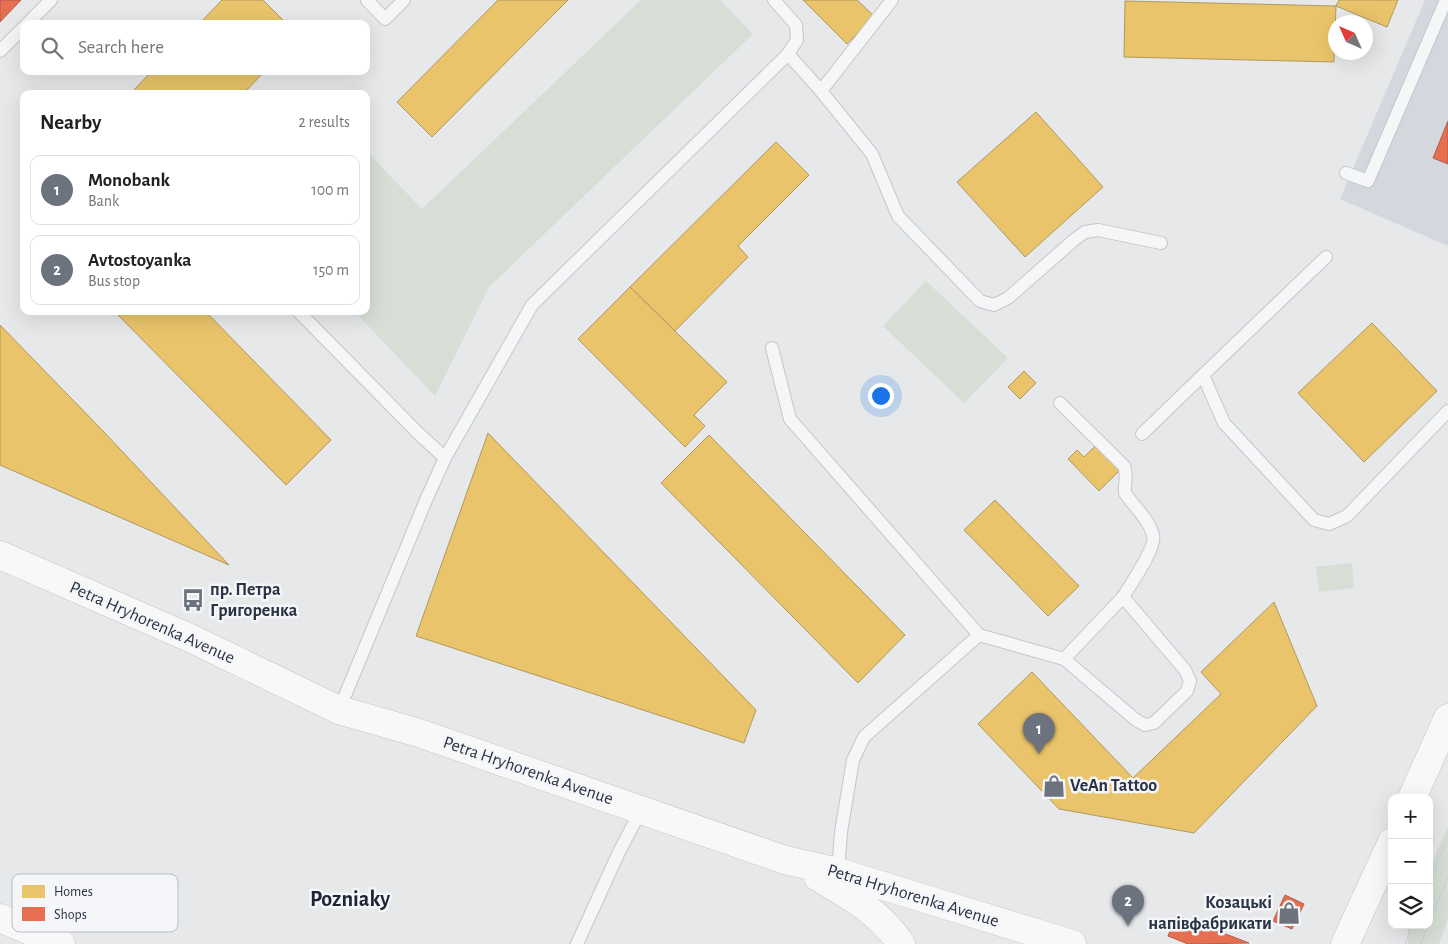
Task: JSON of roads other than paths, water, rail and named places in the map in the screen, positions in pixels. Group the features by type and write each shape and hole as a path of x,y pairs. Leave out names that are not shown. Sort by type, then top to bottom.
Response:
{"main road":[{"name":"Petra Hryhorenka Avenue","path":"0,555 190,638 339,710 419,733 790,860 838,872 1072,944"},
{"path":"1414,794 1448,718"},
{"path":"1346,944 1388,851"},
{"path":"790,860 861,902 893,931 902,944"},
{"path":"0,918 12,923"},
{"path":"33,932 61,944"}],"lane":[{"path":"31,20 51,0"},
{"path":"367,0 385,19 404,0"},
{"path":"339,710 445,458 532,305 788,54 798,40 796,25 774,0"},
{"path":"821,91 892,0"},
{"path":"1346,172 1368,180 1446,0"},
{"path":"0,51 20,31"},
{"path":"788,54 872,154 898,216 980,301 994,305 1008,298 1085,232 1098,230 1161,243"},
{"path":"1142,434 1326,257"},
{"path":"302,315 445,458"},
{"path":"772,348 790,419 979,635 1064,660 1136,720 1145,725 1154,723 1187,691 1190,681 1185,670 1123,597"},
{"path":"1203,375 1224,423 1314,520 1329,524 1347,516 1448,411"},
{"path":"1060,403 1124,466 1126,471 1125,493 1149,526 1154,537 1152,548 1123,597 1064,660"},
{"path":"838,872 841,832 853,760 864,736 979,635"},
{"path":"577,944 641,810"}],"tram line":[{"path":"1433,873 1448,838"},
{"path":"1433,913 1448,877"},
{"path":"1405,944 1411,929"},
{"path":"1421,944 1427,929"}],"place":[{"name":"пр. Петра Григоренка","path":"193,600"},
{"name":"Monobank","path":"1039,754"},
{"name":"VeAn Tattoo","path":"1054,786"},
{"name":"Козацькі напівфабрикати","path":"1289,913"},
{"name":"Avtostoyanka","path":"1128,926"}],"district":[{"name":"Pozniaky","path":"350,899"}]}
